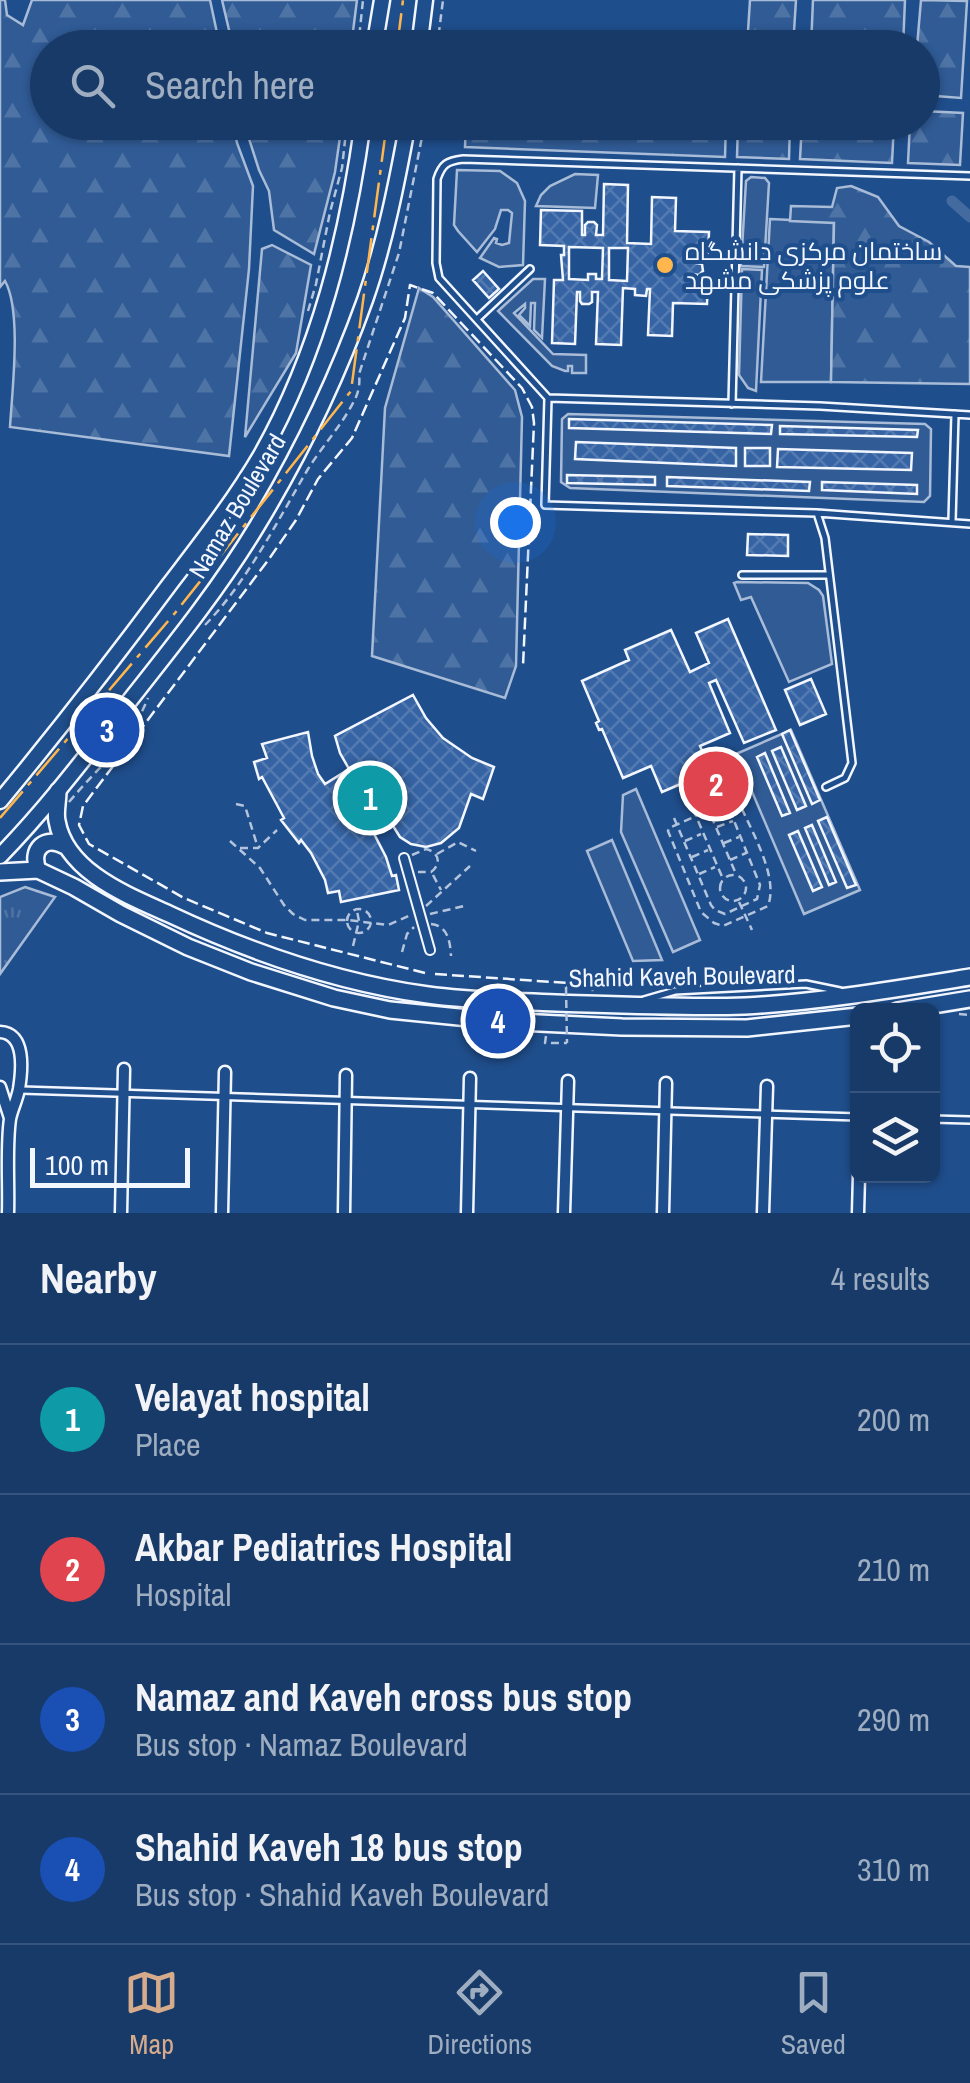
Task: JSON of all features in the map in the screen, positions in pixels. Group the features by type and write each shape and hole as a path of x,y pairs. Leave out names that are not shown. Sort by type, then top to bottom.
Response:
{"main road":[{"path":"377,30 382,0"},
{"path":"421,30 425,0"},
{"name":"Namaz Boulevard","path":"0,801 227,508 260,455 306,358 332,285 361,140"},
{"name":"Namaz Boulevard","path":"0,856 63,798 255,530 289,470 366,298 405,140"},
{"path":"63,798 56,819 65,846"},
{"path":"0,872 38,870 34,860 37,849 45,842 65,846"},
{"name":"Shahid Kaveh Boulevard","path":"65,846 85,868 133,898 197,927 344,978 428,996 626,1006 746,1006 858,995 970,977"},
{"name":"Shahid Kaveh Boulevard","path":"38,870 188,947 334,998 390,1010 498,1021 622,1027 747,1028 850,1017"}],"street":[{"path":"404,858 430,950"},
{"path":"962,1000 970,1014"},
{"path":"0,1032 8,1032 20,1049 19,1090 10,1119 8,1213"},
{"path":"121,1213 124,1069"},
{"path":"222,1213 225,1072"},
{"path":"344,1213 346,1075"},
{"path":"467,1213 470,1078"},
{"path":"564,1213 568,1081"},
{"path":"663,1213 666,1084"},
{"path":"763,1213 767,1086"},
{"path":"0,1087 10,1119"},
{"path":"858,1213 859,1183"}],"lane":[{"path":"970,176 449,160 437,179 436,263 439,278 548,398 545,505 817,513 970,524"},
{"path":"732,404 738,168"},
{"path":"478,318 530,269"},
{"path":"548,398 970,415"},
{"path":"952,522 956,414"},
{"path":"817,513 824,538 852,763 845,778 826,787"},
{"path":"742,575 828,576"},
{"path":"19,1090 850,1117"},
{"path":"940,1119 970,1120"}],"path":[{"path":"360,30 363,0"},
{"path":"440,30 444,0"},
{"path":"306,318 342,168 345,140"},
{"path":"197,633 215,615 248,568 356,398 359,374 399,254 421,140"},
{"path":"63,798 112,758 138,724 151,692"},
{"path":"688,781 698,807"},
{"path":"674,818 715,910 725,914 758,899 760,892 759,879 724,796"},
{"path":"726,802 739,802 771,878 772,893 768,906 723,926 701,912 668,835 669,828 726,802"},
{"path":"236,804 245,806 258,848"},
{"path":"706,804 737,876"},
{"path":"692,809 723,881"},
{"path":"716,827 734,820"},
{"path":"239,848 258,848 277,830"},
{"path":"684,842 703,834"},
{"path":"723,844 741,836"},
{"path":"230,841 260,868 284,905 305,920 388,925 468,905"},
{"path":"436,854 458,842 476,851"},
{"path":"404,858 426,849 436,854 438,862 431,872 407,868"},
{"path":"691,858 710,850"},
{"path":"730,860 748,852"},
{"path":"420,914 470,866"},
{"path":"698,874 717,866"},
{"path":"431,872 442,891"},
{"path":"728,876 744,880 744,896 728,900 722,895 723,881 728,876"},
{"path":"739,900 752,930"},
{"path":"352,946 359,921 356,910"},
{"path":"356,910 366,912 371,922 368,930 356,932 350,928 348,920 356,910"},
{"path":"546,1034 545,1043 567,1043 566,988 591,988"},
{"path":"561,995 578,995"}],"shaded area":[{"path":"457,170 500,171 517,183 525,201 523,265 499,267 480,258 494,238 502,245 509,243 512,213 508,210 501,210 495,229 477,252 458,231 454,225"},
{"path":"575,174 598,175 595,208 536,206 550,186"},
{"path":"751,177 765,178 769,183 764,267 741,266 746,181"},
{"path":"770,219 834,222 831,382 761,382"},
{"path":"742,269 762,270 756,391 748,388 739,375"},
{"path":"533,279 545,279 542,338 534,330 535,303 531,303 530,326 519,315 525,304 514,313 553,354 586,355 586,373 572,373 572,366 565,371 552,366 498,311"},
{"path":"568,414 925,424 931,429 930,496 924,502 570,488 561,482 562,419"},
{"path":"734,583 808,583 819,590 832,664 789,682 751,597 741,600"},
{"path":"791,730 860,890 804,914 736,754"},
{"path":"636,789 700,940 673,952 621,832 623,795"},
{"path":"612,840 662,960 633,961 587,851"}],"green space":[{"path":"0,0 5,0 7,15 23,25 32,0 210,0 216,30 30,30 30,140 236,140 253,186 249,269 229,456 10,427 15,331 5,281 0,287"},
{"path":"222,0 357,0 353,30 229,30"},
{"path":"750,0 796,0 794,30 748,30"},
{"path":"813,0 905,0 904,30 812,30"},
{"path":"921,0 967,1 961,98 940,96 940,30 918,30"},
{"path":"940,112 963,113 960,165 908,163 909,140 940,140"},
{"path":"249,140 340,140 314,254 274,230 269,191"},
{"path":"465,140 726,140 725,157 465,147"},
{"path":"738,140 790,140 789,159 737,157"},
{"path":"801,140 893,140 892,163 800,159"},
{"path":"851,186 878,197 899,226 929,242 956,266 970,267 970,384 831,382 834,223 790,221 791,206 832,207 837,188"},
{"path":"272,245 311,265 296,353 245,437 262,249"},
{"path":"419,288 433,297 515,390 522,417 516,666 505,698 372,656 385,408"},
{"path":"25,887 55,897 0,974 0,897"}],"building":[{"name":"ساختمان مرکزی دانشگاه علوم پزشکی مشهد","path":"604,184 628,185 627,243 651,244 652,197 676,198 675,231 709,232 708,257 691,256 690,262 702,264 703,271 690,277 707,278 707,304 673,303 672,336 648,335 650,289 646,296 623,288 621,345 596,344 598,292 592,292 592,302 582,304 577,292 575,344 552,343 554,280 563,280 564,246 540,245 541,210 582,211 582,235 585,225 594,222 596,235 603,235","holes":["569,247 603,248 602,279 596,279 596,274 588,274 588,280 569,279","609,248 628,248 627,281 609,280"]},
{"path":"483,271 499,289 489,298 473,280"},
{"path":"569,419 772,425 771,434 569,428"},
{"path":"780,426 918,430 917,437 780,434"},
{"path":"576,442 736,448 736,466 575,459"},
{"path":"745,448 770,448 770,466 745,466"},
{"path":"778,449 912,453 911,470 777,467"},
{"path":"567,475 655,477 655,485 567,483"},
{"path":"667,477 810,482 809,491 667,486"},
{"path":"822,482 917,485 917,494 822,490"},
{"path":"748,534 788,535 788,556 747,555"},
{"path":"728,619 776,730 744,743 716,680 709,683 730,733 700,746 711,771 662,792 651,766 623,778 596,723 599,721 582,681 629,660 625,650 671,630 690,672 709,663 696,633"},
{"path":"811,679 826,714 800,725 785,690"},
{"path":"413,695 443,738 472,758 494,767 483,799 471,794 459,828 441,843 426,847 400,837 388,818 371,828 392,876 396,875 399,890 341,902 339,891 328,893 311,853 281,820 284,818 262,777 259,779 254,762 267,758 262,744 308,732 312,756 325,784 349,769 335,736"},
{"path":"790,730 820,800 812,804 782,734"},
{"path":"781,747 806,806 797,810 772,751"},
{"path":"765,753 790,813 782,816 757,757"},
{"path":"827,817 856,885 847,888 818,821"},
{"path":"812,825 836,882 829,885 805,828"},
{"path":"798,831 822,887 813,891 789,835"}],"waterway":[{"path":"952,201 970,217"}],"fence":[{"path":"425,973 267,933 184,898 89,844 79,825 83,806 269,559 318,479 352,438 405,318 410,285 433,293 522,388 532,407 523,666"},
{"path":"435,974 568,983 572,979"}],"power":[{"path":"399,30 403,0"},
{"path":"0,818 175,613 351,391 385,140"}],"place":[{"name":"ساختمان مرکزی دانشگاه علوم پزشکی مشهد","path":"665,265"},
{"name":"Namaz and Kaveh cross bus stop","path":"107,730"},
{"name":"Akbar Pediatrics Hospital","path":"716,784"},
{"name":"Velayat hospital","path":"370,798"},
{"name":"Shahid Kaveh 18 bus stop","path":"498,1021"}]}
